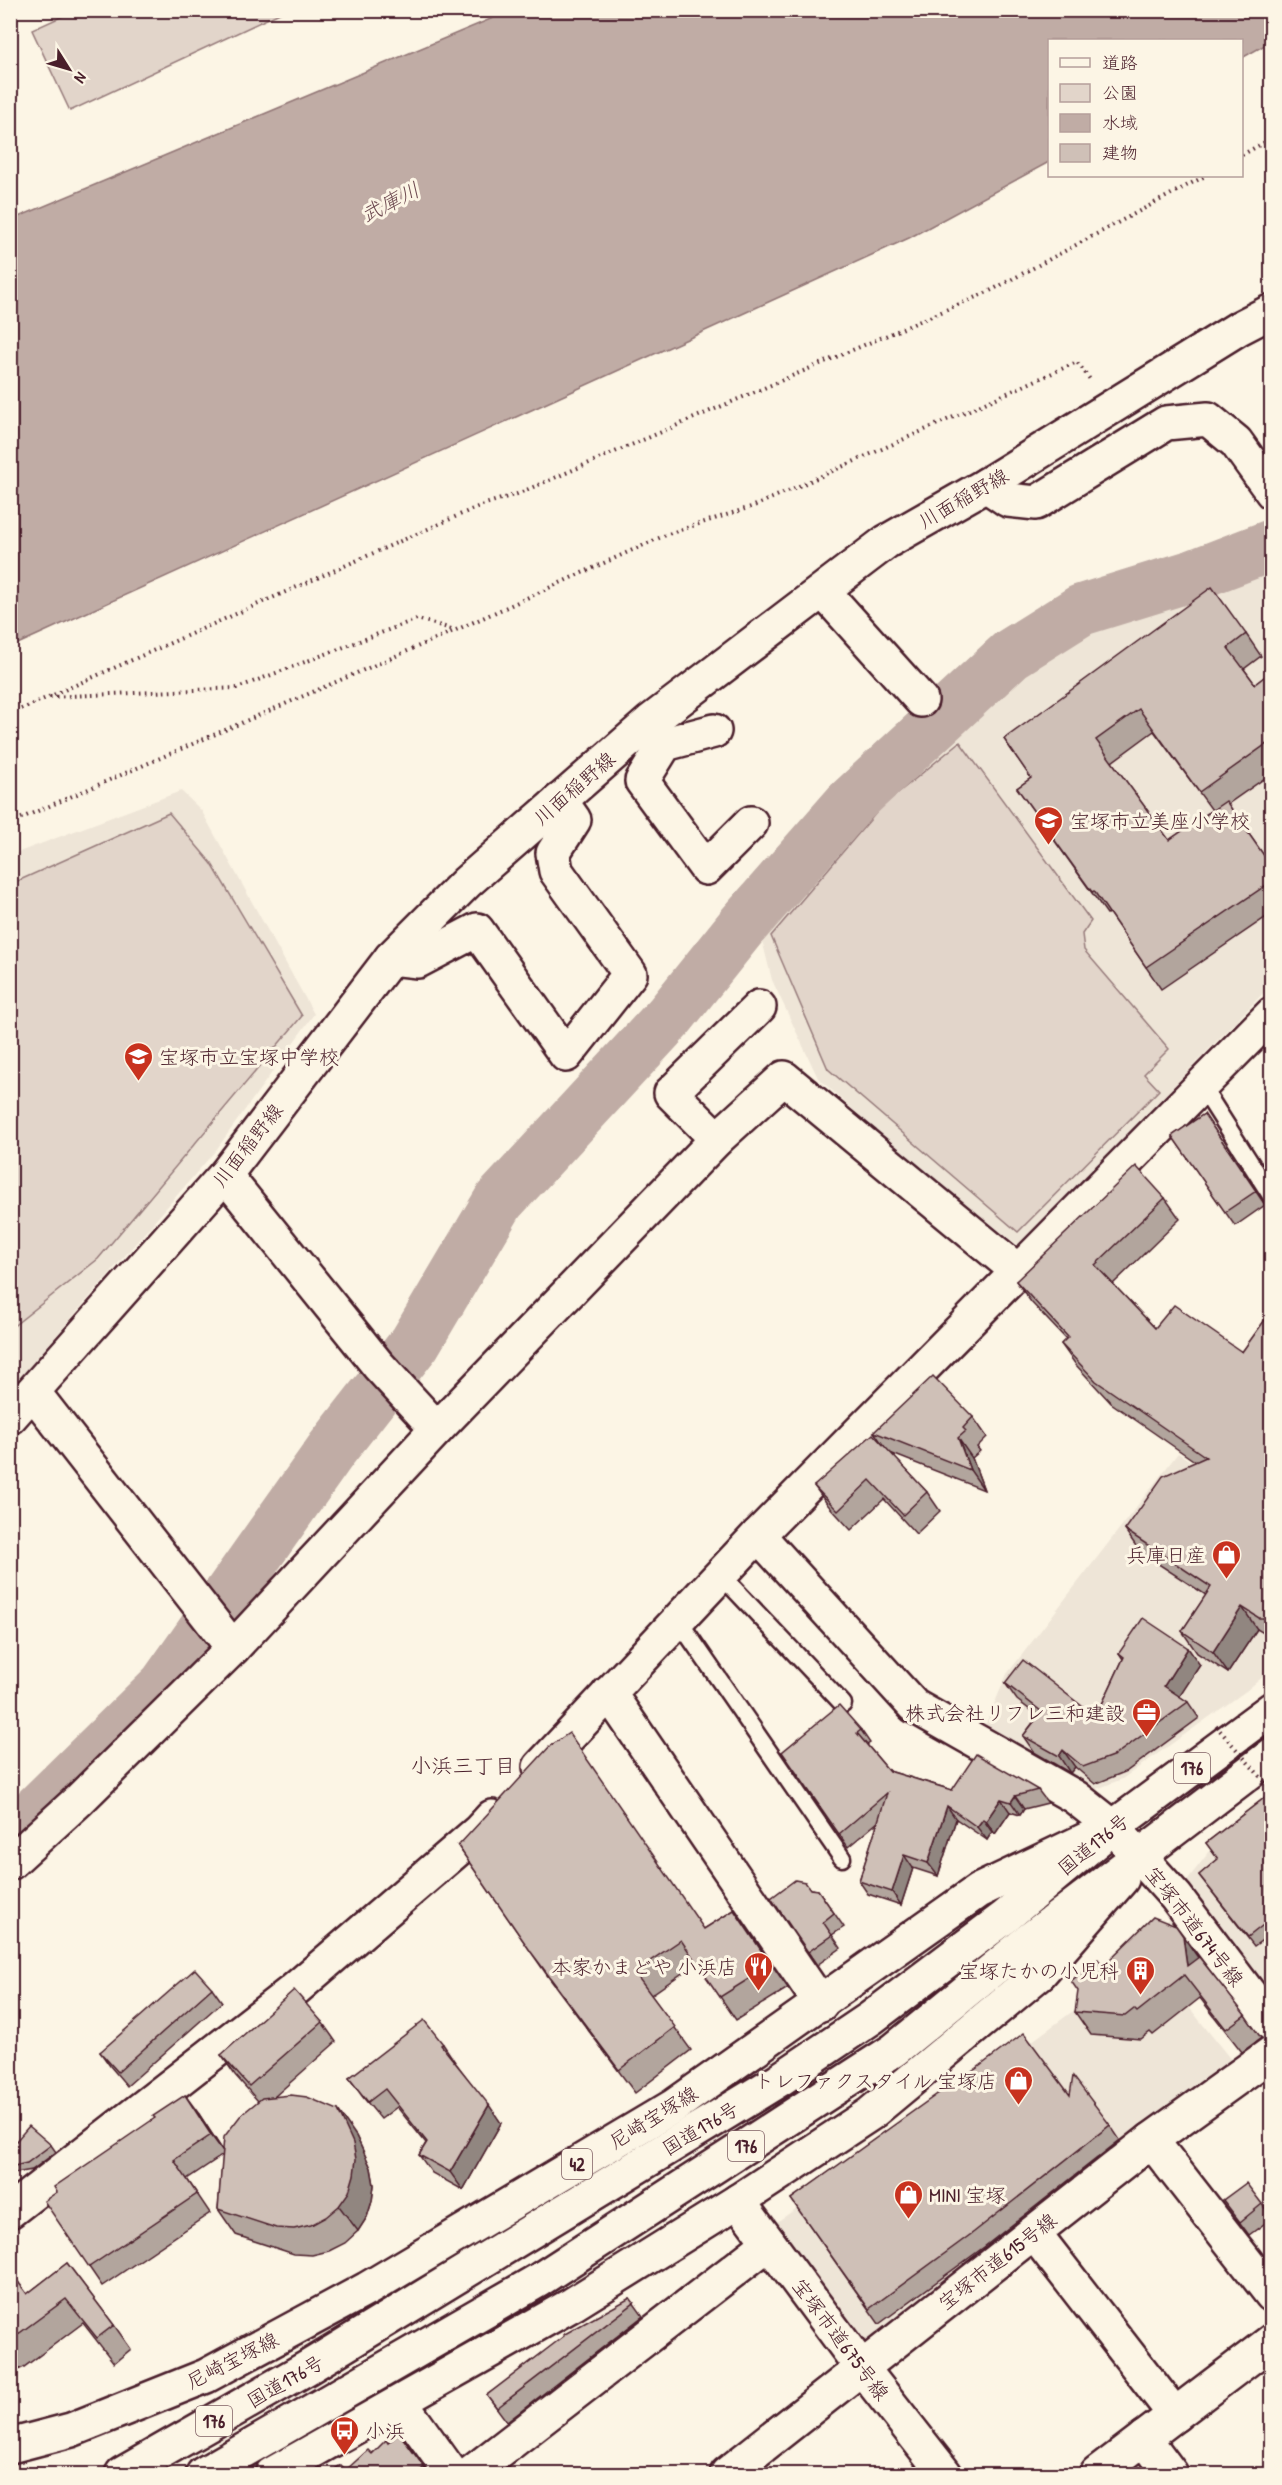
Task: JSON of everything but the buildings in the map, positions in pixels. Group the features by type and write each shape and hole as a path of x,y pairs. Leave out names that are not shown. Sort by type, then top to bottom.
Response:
{"main road":[{"name":"川面稲野線","path":"10,1417 225,1175 392,958 467,882 560,800 658,733 823,591 886,542 986,485 1239,328 1272,311"},
{"path":"986,485 1008,500 1036,503 1166,423 1208,419 1236,442 1272,492"},
{"path":"823,591 921,700"},
{"path":"714,731 658,733 642,781 706,868 751,823"},
{"path":"392,958 418,961 477,930 566,1055 630,974 556,871 552,853 574,820 560,800"},
{"path":"717,1139 671,1093 759,1007"},
{"path":"10,2211 294,1990 479,1831 758,1535 1272,1014"},
{"path":"10,1863 78,1801 233,1648 437,1429 717,1139 784,1078 1019,1272"},
{"path":"225,1175 378,1365 437,1429"},
{"path":"33,1392 233,1648"},
{"name":"宝塚市道674号線","path":"758,1535 914,1706 1075,1797 1113,1827 1176,1897 1272,2024"},
{"path":"609,1693 821,2004"},
{"name":"国道176号","path":"122,2475 307,2368 779,2080 871,2018 1005,1917 1113,1827 1272,1709"},
{"name":"国道176号","path":"203,2475 539,2280 894,2050 1025,1943 1141,1857 1272,1755"},
{"name":"尼崎宝塚線","path":"10,2446 71,2430 206,2376 367,2289 674,2106 978,1891 1113,1827"},
{"path":"272,2475 573,2304 738,2201 870,2114 1040,1973 1141,1857"},
{"name":"宝塚市道615号線","path":"739,2471 861,2367 1151,2140 1272,2053"},
{"path":"1151,2140 1272,2295"},
{"name":"宝塚市道675号線","path":"738,2201 861,2367 945,2475"},
{"path":"1034,2233 1175,2415"},
{"path":"470,2475 770,2243"},
{"path":"1097,2475 1272,2341"},
{"path":"400,2403 452,2475"},
{"path":"1144,2438 1172,2475"}],"lane":[{"path":"1202,1087 1272,1197"},
{"path":"721,1575 843,1704"},
{"path":"678,1620 842,1858"}],"path":[{"path":"1243,154 1272,138"},
{"path":"10,714 482,505 517,494 990,291 1203,177"},
{"path":"10,823 456,630 668,534 754,506 1077,362 1098,390"},
{"path":"47,698 237,688 417,619 456,630"},
{"path":"1216,1726 1272,1791"}],"shaded area":[{"name":"宝塚市立美座小学校","path":"1271,557 1271,985 1019,1246 898,1150 818,1078 772,980 758,924 896,765 1015,662 1060,630 1104,612"},
{"name":"宝塚市立宝塚中学校","path":"181,791 201,810 314,1014 216,1150 11,1388 11,855"},
{"path":"1178,1453 1271,1514 1271,1670 1246,1691 1122,1779 1084,1794 984,1728 1007,1674"},
{"path":"1271,1802 1271,1998 1184,1884 1210,1851"},
{"path":"1171,1915 1218,1973 1184,2001 1236,2066 881,2341 864,2341 774,2224 958,2096 1134,1966"}],"green space":[{"path":"74,11 284,11 70,111 32,30"},
{"path":"960,742 1091,921 1082,934 1084,950 1169,1049 1144,1074 1159,1090 1018,1232 828,1069 771,936 882,806"},
{"name":"宝塚市立宝塚中学校","path":"169,813 212,864 302,1016 98,1259 11,1328 11,884"}],"water":[{"name":"武庫川","path":"512,10 1271,10 1272,41 1243,57 1243,39 1048,39 1048,163 909,238 11,647 11,220"}],"waterway":[{"path":"10,1837 165,1685 332,1449 415,1343 499,1201 669,1017 742,926 850,803 1011,654 1081,610 1194,575 1272,545"}],"place":[{"name":"宝塚市立美座小学校","path":"1049,846"},
{"name":"宝塚市立宝塚中学校","path":"138,1082"},
{"name":"兵庫日産","path":"1227,1580"},
{"name":"株式会社リフレ三和建設","path":"1146,1738"},
{"name":"本家かまどや 小浜店","path":"758,1992"},
{"name":"宝塚たかの小児科","path":"1140,1996"},
{"name":"トレファクスタイル 宝塚店","path":"1018,2106"},
{"name":"MINI 宝塚","path":"908,2220"},
{"name":"小浜","path":"344,2456"}],"district":[{"name":"小浜三丁目","path":"463,1765"}]}
